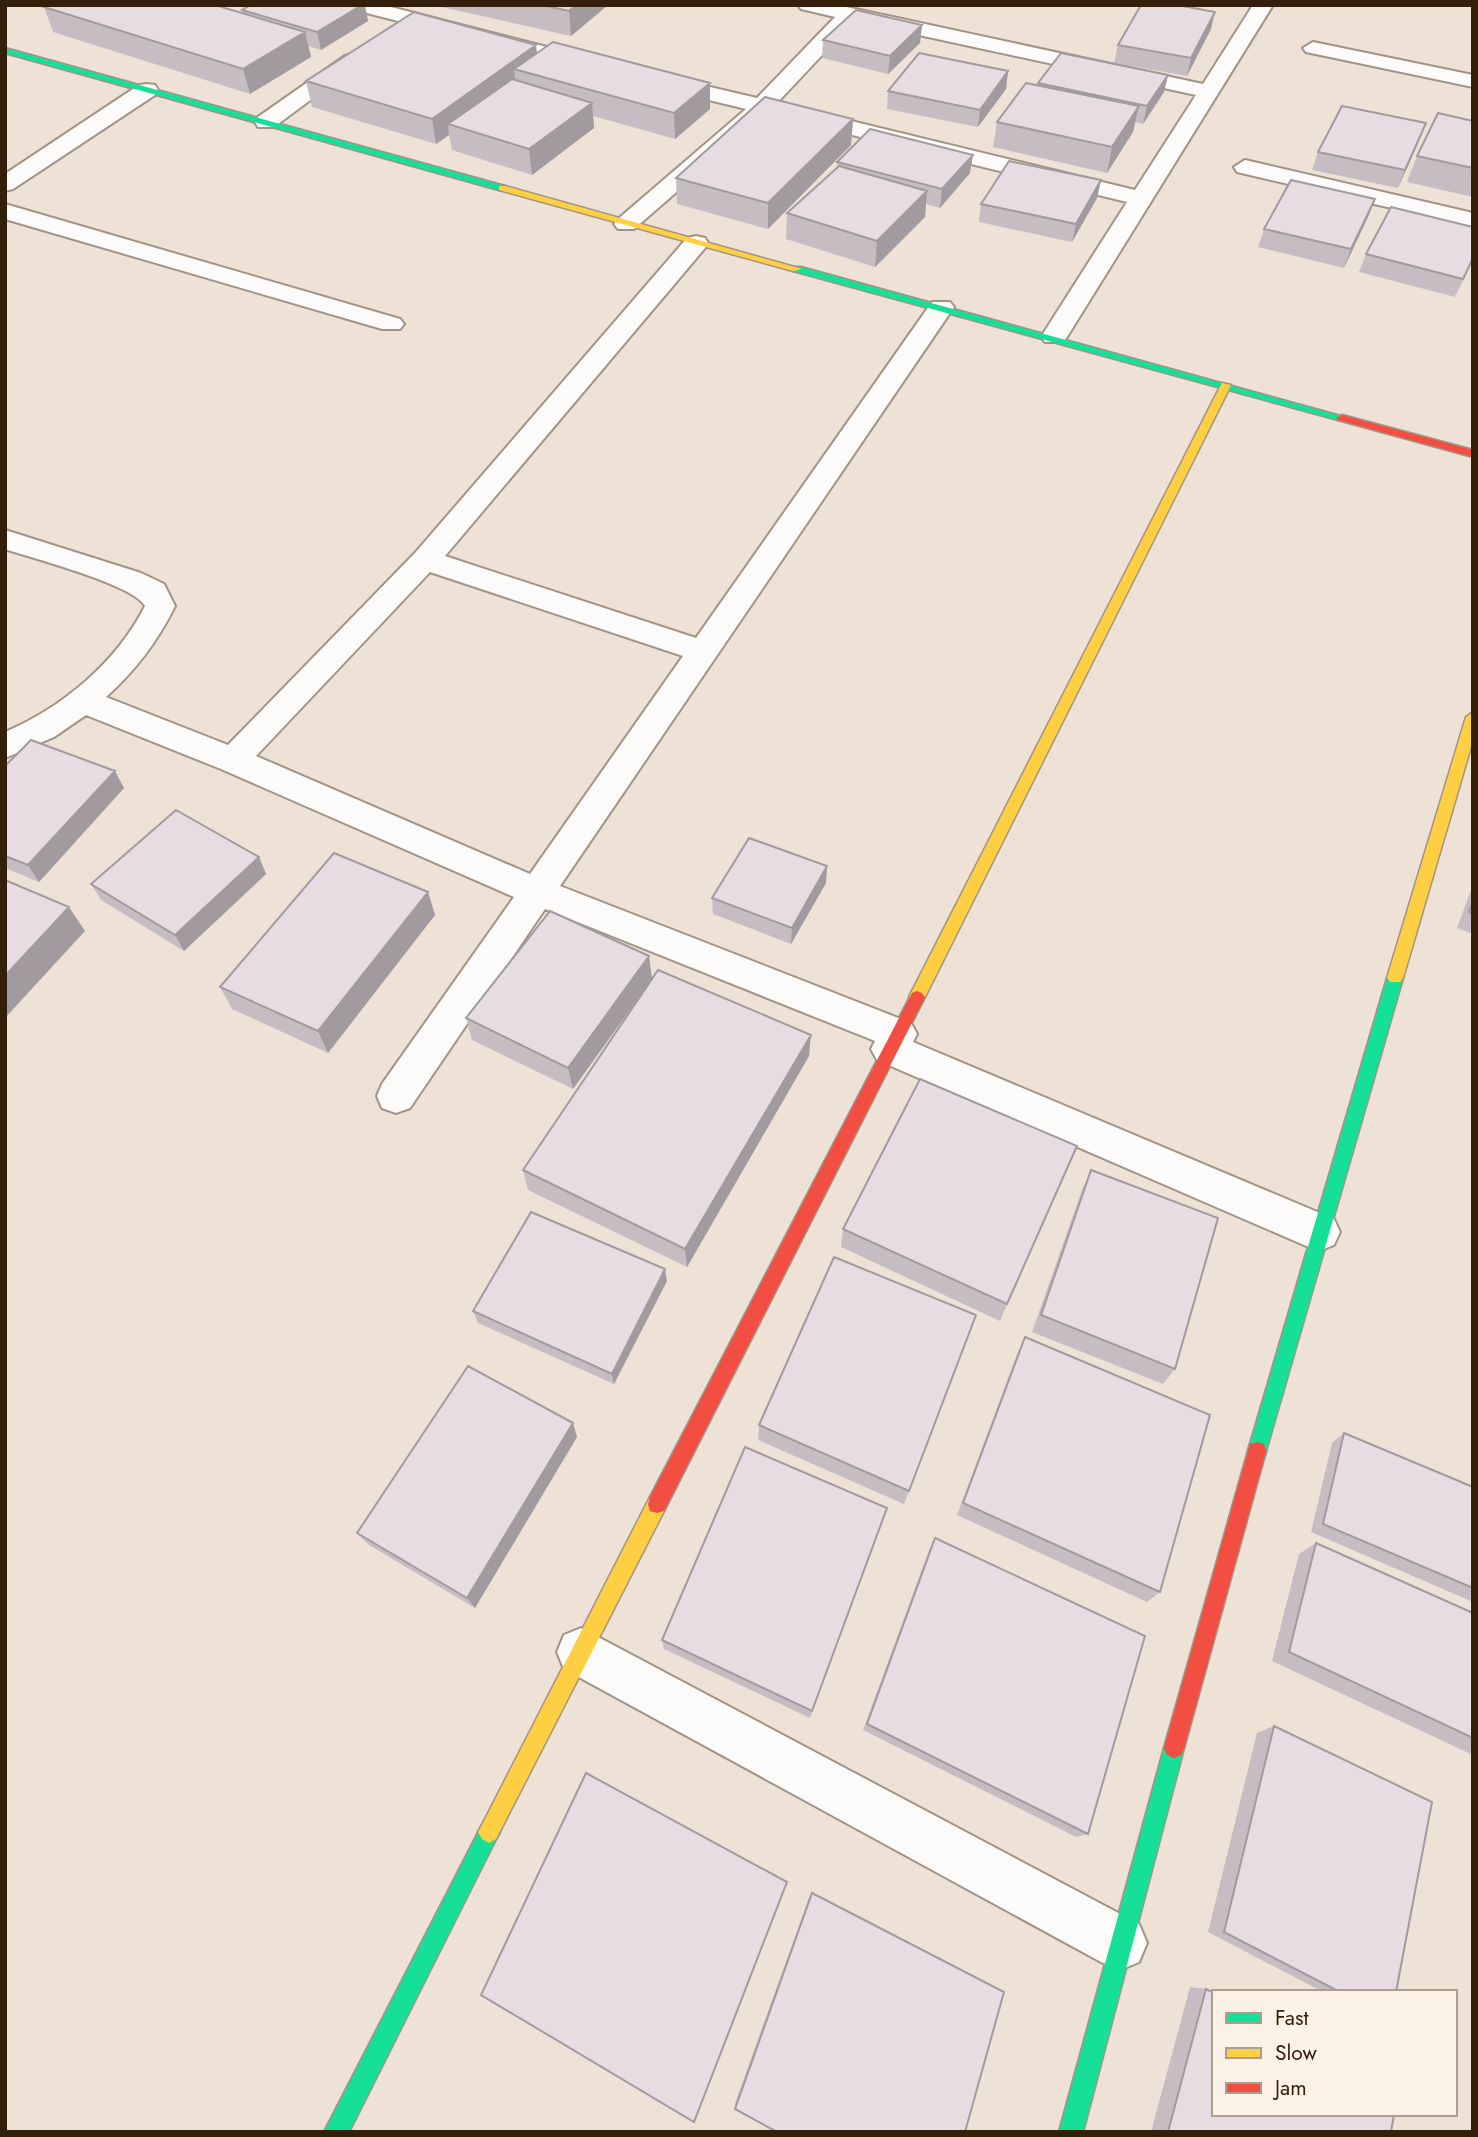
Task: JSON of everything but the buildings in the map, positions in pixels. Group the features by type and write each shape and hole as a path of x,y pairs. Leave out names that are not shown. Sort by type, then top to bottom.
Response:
{"street":[{"path":"358,5 415,11 617,70"},
{"path":"808,5 1211,92"},
{"path":"898,26 918,5"},
{"path":"1054,337 1211,92 1263,5"},
{"path":"389,33 415,11"},
{"path":"626,224 761,107 848,15"},
{"path":"1313,48 1473,81"},
{"path":"265,122 367,49"},
{"path":"5,50 626,224 1054,337 1473,454"},
{"path":"643,77 1143,199"},
{"path":"5,184 147,90"},
{"path":"1245,167 1473,220"},
{"path":"5,211 391,324"},
{"path":"233,760 425,560 696,243"},
{"path":"396,1096 941,307"},
{"path":"336,2132 894,1042 1226,385"},
{"path":"5,539 130,580 153,591 160,606 151,628 84,701 52,724 5,746"},
{"path":"425,560 701,651"},
{"path":"84,701 233,760 894,1042 1319,1232"},
{"path":"1071,2132 1120,1943 1319,1232 1473,717"},
{"path":"581,1652 1120,1943"}],"traffic: fast":[{"path":"5,50 502,188"},
{"path":"797,269 1342,418"},
{"path":"1257,1451 1395,978"},
{"path":"1071,2132 1174,1748"},
{"path":"336,2132 489,1832"}],"traffic: slow":[{"path":"502,188 797,269"},
{"path":"917,997 1226,385"},
{"path":"1395,978 1473,717"},
{"path":"489,1832 657,1504"}],"traffic: jam":[{"path":"1342,418 1473,454"},
{"path":"657,1504 917,997"},
{"path":"1174,1748 1257,1451"}]}
